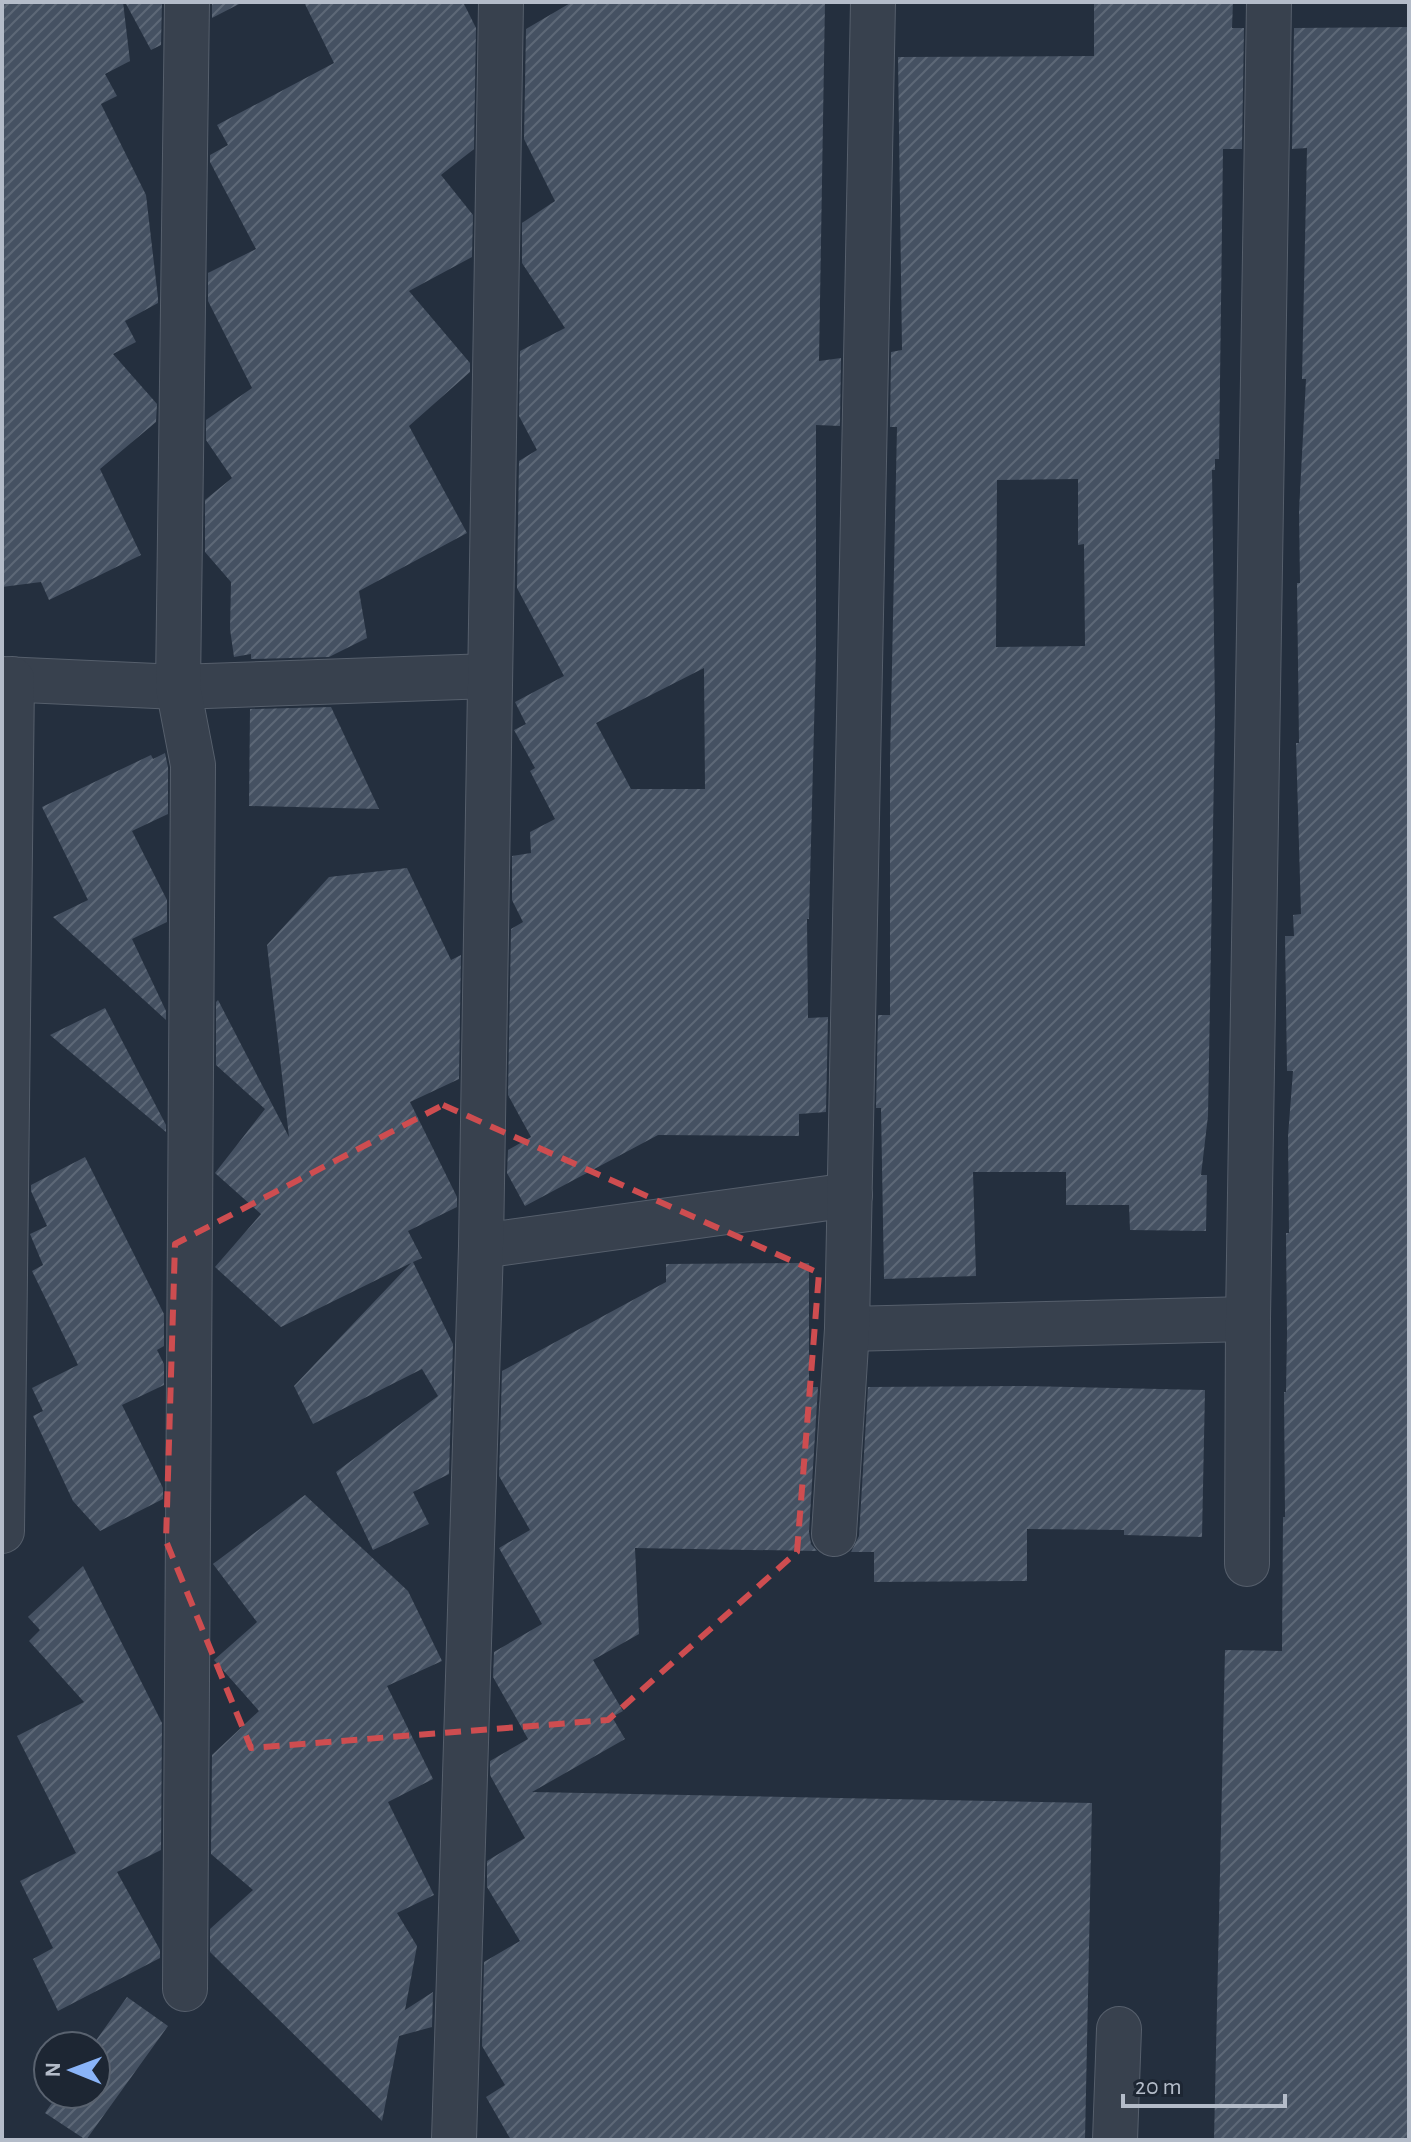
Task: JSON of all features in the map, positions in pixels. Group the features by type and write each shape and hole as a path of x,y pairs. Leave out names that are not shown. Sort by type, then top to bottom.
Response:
{"lane":[{"path":"185,1989 193,765 178,687 187,2"},
{"path":"454,2140 481,1246 501,2"},
{"path":"834,1534 847,1329 873,2"},
{"path":"1247,1564 1248,1319 1269,2"},
{"path":"2,1531 7,679 178,687 490,676"},
{"path":"481,1246 850,1195"},
{"path":"847,1329 1248,1319"},
{"path":"1115,2140 1119,2029"}],"highlighted area":[{"path":"443,1105 819,1273 797,1552 608,1720 251,1748 166,1541 175,1244"}],"building":[{"path":"2,2 123,2 130,61 105,74 117,96 101,104 146,195 158,298 158,303 125,321 136,342 113,354 157,404 156,422 100,469 141,555 49,600 41,582 2,587"},
{"path":"125,2 162,2 161,45 151,50"},
{"path":"212,2 243,2 212,18"},
{"path":"304,2 463,2 476,28 474,149 441,175 473,215 472,257 409,291 470,363 470,372 409,426 467,533 359,591 367,638 329,657 251,659 251,654 234,657 230,629 231,582 205,552 205,500 232,478 206,440 206,420 252,388 208,301 208,273 256,249 210,162 210,155 228,145 217,125 334,63"},
{"path":"572,2 825,2 819,361 841,358 840,426 816,425 816,650 807,919 808,1018 828,1017 826,1112 799,1114 799,1136 658,1135 525,1206 507,1173 508,1150 531,1137 508,1095 511,929 523,922 512,900 512,856 531,853 530,832 555,819 530,771 535,768 514,730 526,724 515,702 564,676 517,588 519,461 537,450 519,416 520,351 565,328 522,263 522,223 555,201 524,139 526,29","holes":["704,668 705,789 631,789 596,723"]},
{"path":"1094,2 1233,2 1232,28 1244,28 1242,149 1223,149 1219,459 1215,459 1215,470 1212,470 1215,715 1208,1116 1201,1175 1207,1175 1206,1231 1130,1230 1129,1205 1066,1205 1066,1172 973,1172 976,1276 884,1279 881,1108 876,1108 878,1015 890,1015 890,760 897,427 890,427 891,352 902,350 898,57 1094,56","holes":["1078,479 1078,545 1084,544 1085,646 996,647 997,480"]},
{"path":"1409,27 1409,2140 1214,2140 1225,1650 1282,1651 1286,1233 1289,1233 1288,1136 1293,1071 1287,1071 1285,936 1294,936 1293,915 1301,914 1296,743 1299,743 1297,583 1300,583 1299,511 1306,379 1302,379 1307,148 1292,149 1294,28"},
{"path":"331,707 379,809 249,806 250,709"},
{"path":"165,753 168,814 132,831 167,900 167,922 132,939 166,1011 166,1020 53,917 88,900 42,807 151,755 153,759"},
{"path":"407,868 451,960 461,955 459,1079 410,1102 457,1197 457,1207 408,1231 422,1258 413,1262 453,1344 449,1474 413,1492 429,1524 373,1550 336,1472 438,1396 422,1369 313,1424 294,1386 411,1263 281,1327 215,1267 261,1214 215,1173 265,1109 216,1065 216,1002 218,1000 289,1137 267,945 329,877"},
{"path":"105,1008 166,1125 166,1132 50,1035"},
{"path":"85,1157 164,1314 164,1346 157,1350 164,1364 164,1385 122,1405 163,1488 163,1499 100,1531 73,1501 33,1416 43,1411 32,1388 78,1365 32,1271 43,1265 30,1234 47,1226 31,1185"},
{"path":"809,1263 809,1387 818,1387 809,1532 811,1544 817,1551 635,1548 639,1634 593,1660 623,1711 612,1717 625,1739 532,1792 1092,1803 1085,2140 511,2140 486,2097 505,2085 482,2046 484,1962 520,1941 487,1887 487,1861 525,1838 490,1775 490,1761 528,1739 493,1677 494,1652 542,1624 499,1548 530,1530 499,1476 502,1371 666,1282 666,1264"},
{"path":"868,1387 1205,1390 1202,1537 1124,1535 1124,1530 1027,1529 1027,1581 874,1582 874,1552 851,1552 859,1536"},
{"path":"305,1495 408,1591 442,1661 387,1686 433,1779 388,1802 434,1895 397,1913 417,1946 405,2010 433,1992 432,2027 399,2036 382,2121 210,1952 210,1929 253,1890 211,1854 212,1755 259,1711 214,1660 257,1622 213,1564"},
{"path":"83,1566 162,1723 161,1850 117,1872 160,1950 160,1958 58,2011 33,1959 53,1948 20,1881 76,1853 17,1736 84,1702 29,1641 40,1630 28,1617"},
{"path":"127,1997 168,2026 112,2104 112,2030 103,2030"},
{"path":"47,2110 108,2110 86,2140 45,2113"}]}
